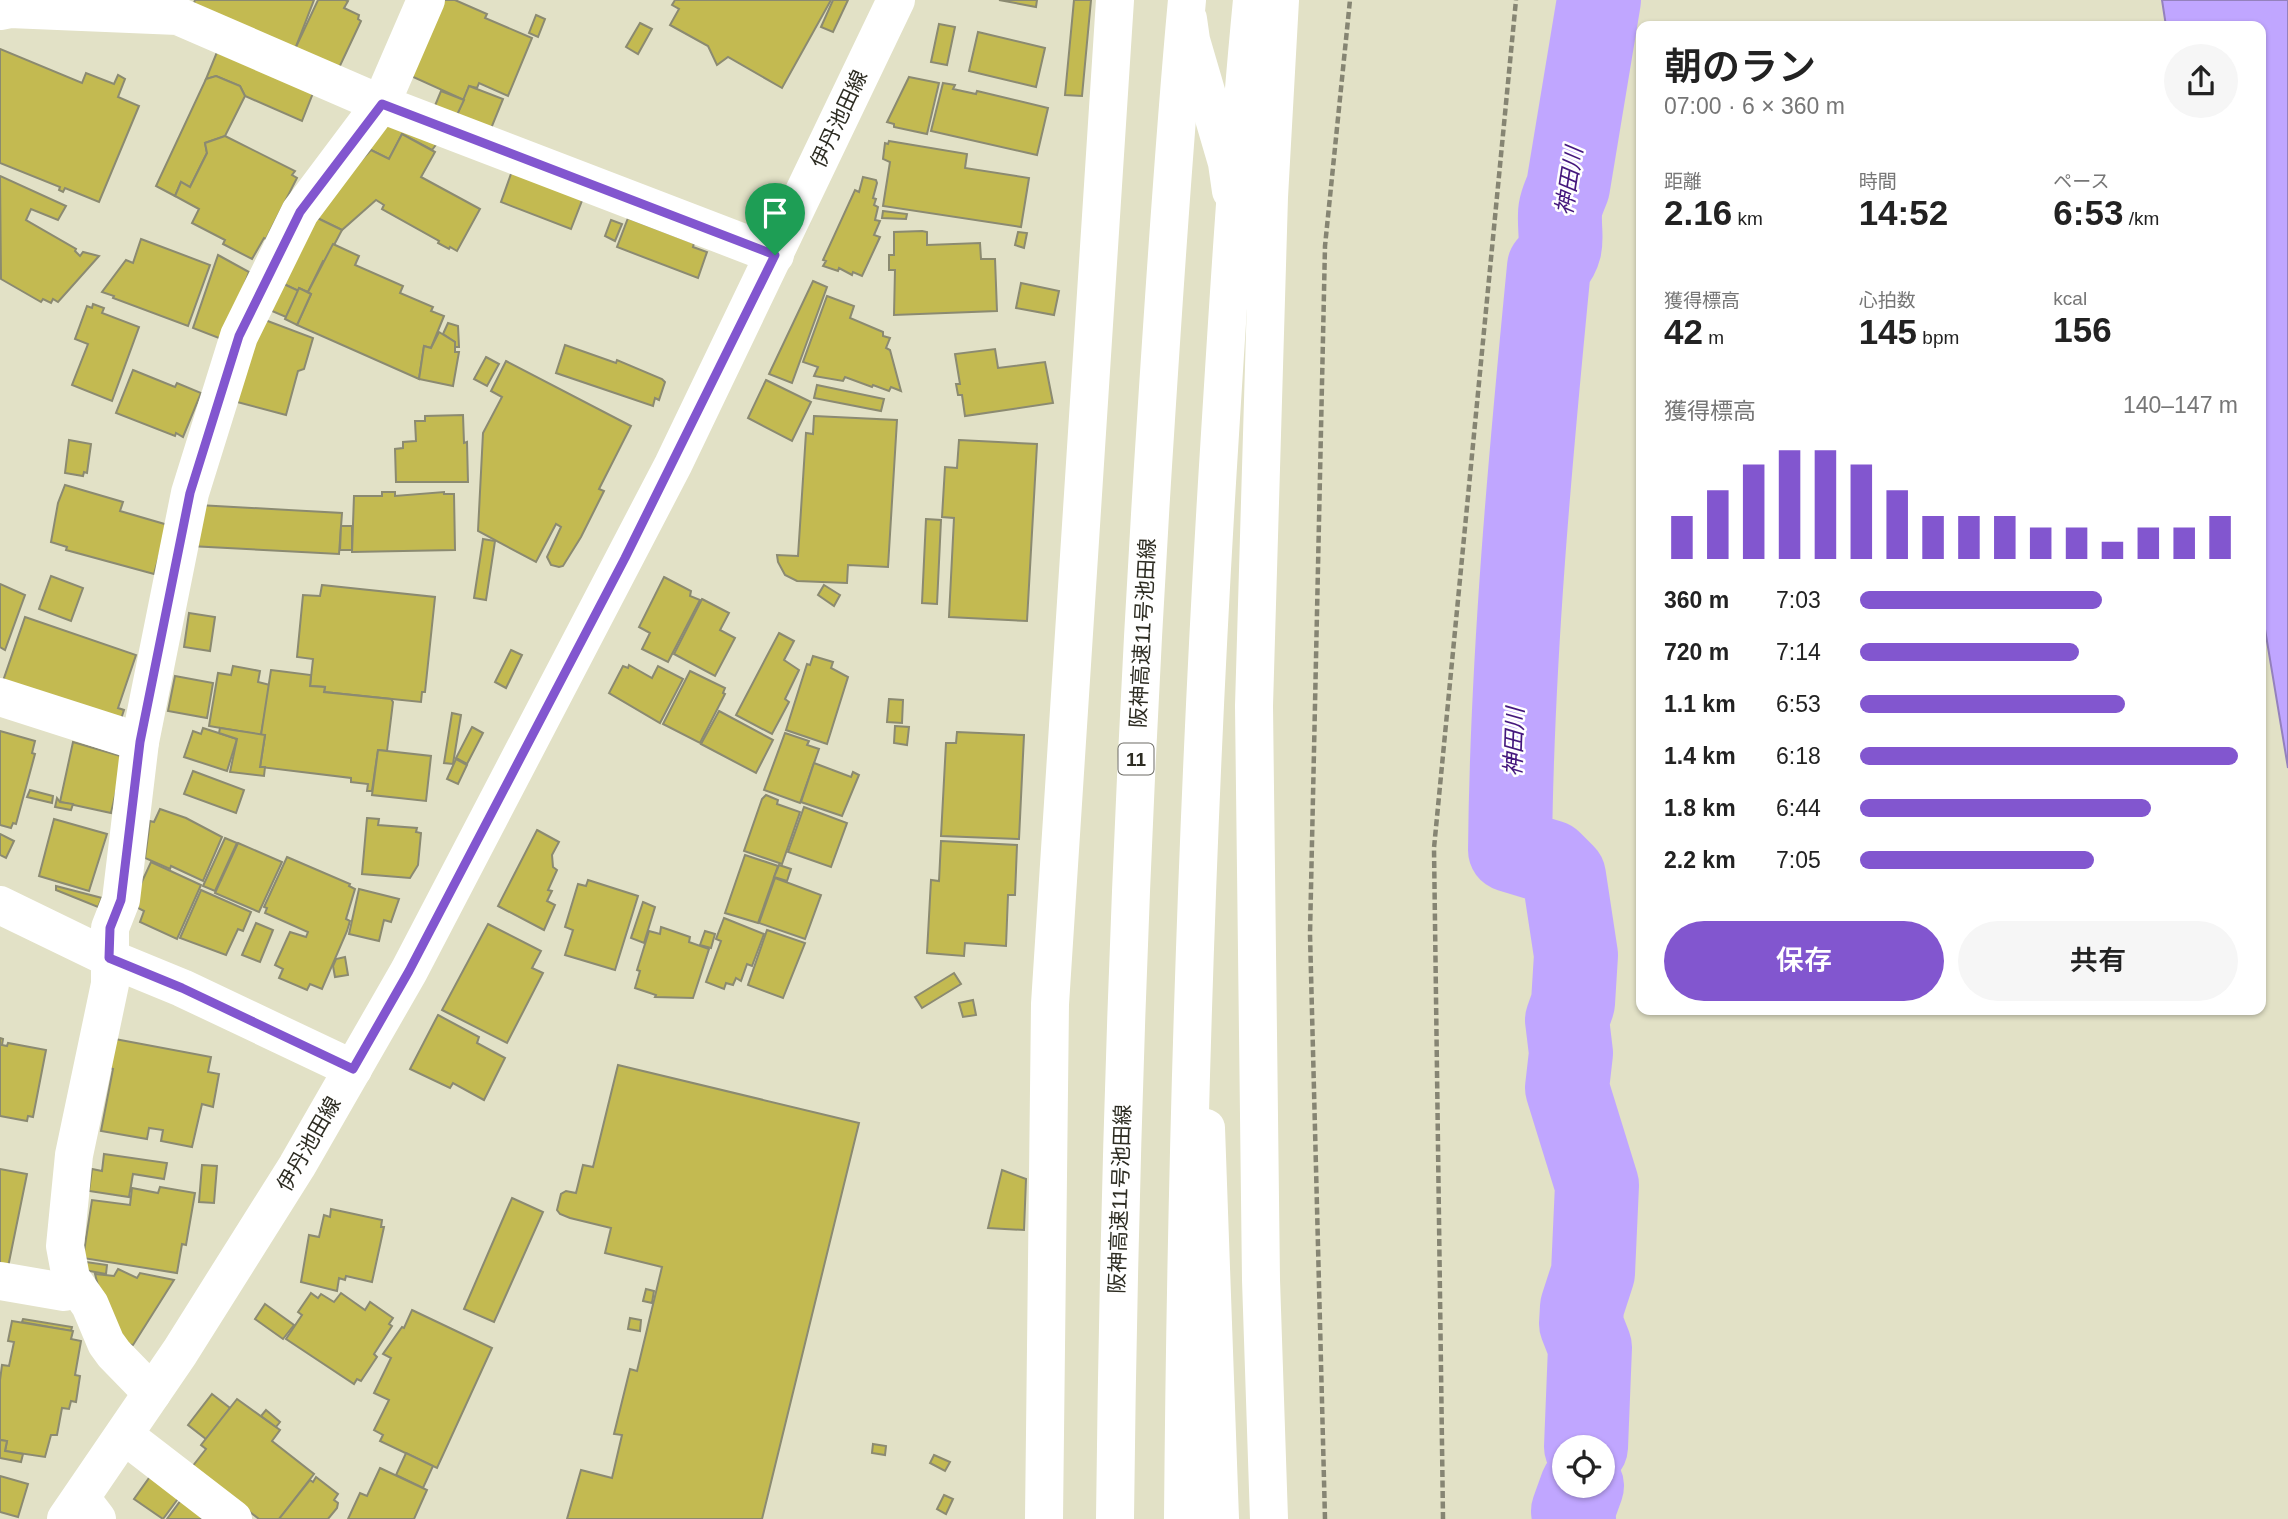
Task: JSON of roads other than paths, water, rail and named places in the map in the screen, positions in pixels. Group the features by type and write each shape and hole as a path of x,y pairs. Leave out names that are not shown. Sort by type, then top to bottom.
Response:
{"main road":[{"path":"152,1393 114,1354 90,1305 76,1289 66,1265 66,1233 74,1155 110,984 110,928 121,900 140,742 190,493 239,336 300,212 382,104 426,0"},
{"name":"伊丹池田線","path":"81,1512 124,1435 297,1167 415,958 631,546 775,255 896,0"},
{"path":"1044,1519 1050,1004 1115,0"},
{"path":"1186,0 1191,40 1227,163 1237,236 1222,333 1215,437 1206,689 1205,1080 1220,1519"},
{"name":"阪神高速11号池田線","path":"1115,1519 1118,1257 1139,681 1175,125 1186,0"},
{"path":"1183,1519 1186,1237 1204,685 1238,136 1252,0"},
{"path":"1269,1519 1261,1280 1254,706 1269,197 1280,0"},
{"path":"0,11 180,8 382,104 775,255"},
{"path":"0,697 140,742"},
{"path":"0,905 109,958 182,988 353,1069"},
{"path":"0,1281 64,1292 76,1289"},
{"path":"124,1435 233,1519"}],"waterway":[{"name":"神田川","path":"1586,1435 1590,1347 1581,1324 1582,1307 1593,1273 1597,1185 1567,1088 1571,1053 1567,1020 1573,1003 1576,955 1564,876 1550,862 1510,850 1518,631 1549,267 1560,247 1560,211 1568,187 1599,0"},
{"name":"神田川","path":"1574,1519 1573,1511 1578,1498"}]}
